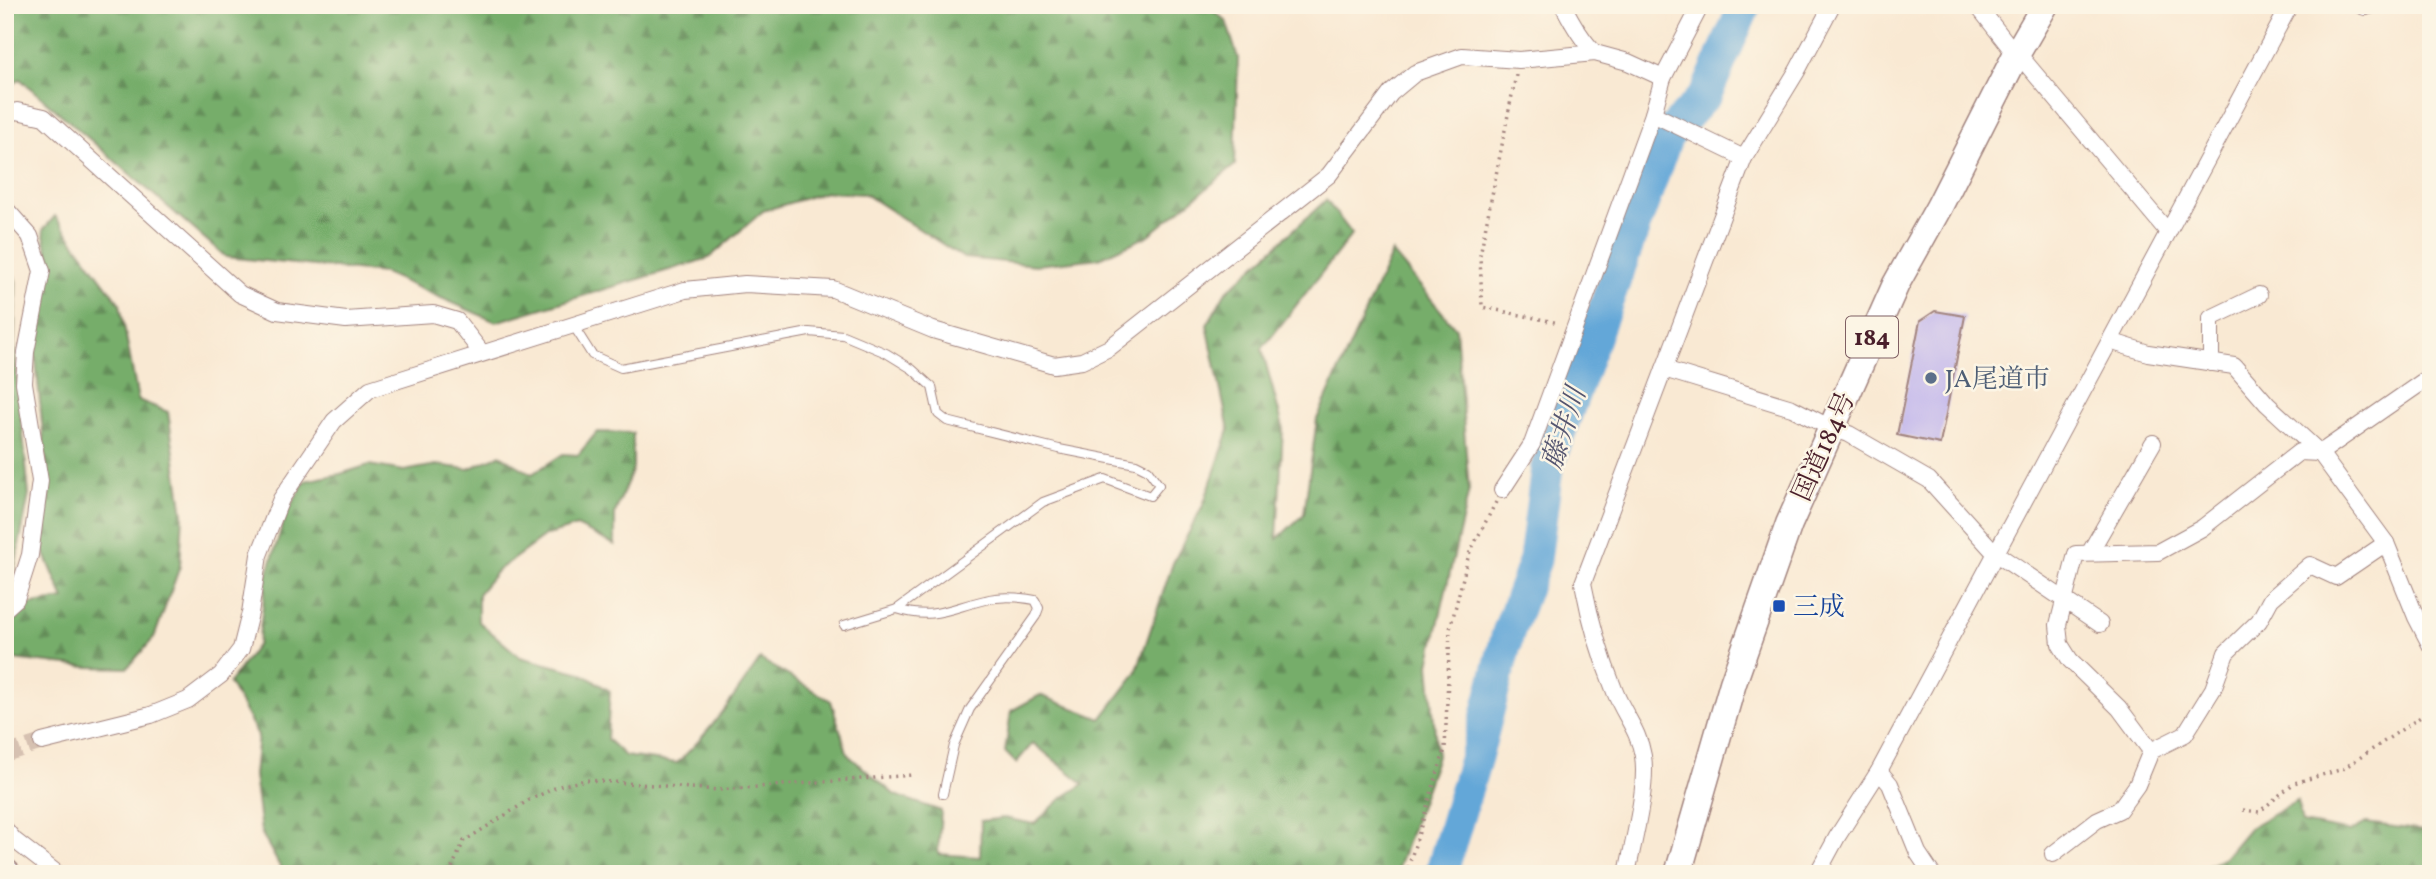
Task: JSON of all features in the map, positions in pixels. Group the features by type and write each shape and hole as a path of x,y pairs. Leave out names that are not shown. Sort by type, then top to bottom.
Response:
{"highway":[{"name":"国道184号","path":"1678,873 1737,671 1789,524 1896,284 2045,5"}],"street":[{"path":"1563,5 1586,44 1595,52"},
{"path":"1502,490 1532,444 1657,116 1663,78 1701,5"},
{"path":"1627,874 1640,808 1644,759 1638,733 1615,694 1589,612 1583,583 1744,158 1797,71 1832,5"},
{"path":"1977,5 2016,55 2025,62 2168,232"},
{"path":"1817,874 1879,771 2290,5"},
{"path":"2360,5 2373,5"},
{"path":"42,742 150,715 188,700 221,675 241,649 259,555 281,499 334,421 370,388 685,290 745,284 832,289 933,330 986,347 1054,365 1082,361 1109,348 1329,176 1391,93 1415,73 1462,57 1519,60 1595,52 1628,62 1663,78"},
{"path":"5,115 17,111 44,117 240,294 277,311 346,320 433,314 457,321 482,353"},
{"path":"1657,116 1744,158"},
{"path":"5,208 30,236 41,271 26,352 24,383 40,481 30,555 16,599 5,609"},
{"path":"2211,363 2211,318 2259,295"},
{"path":"2109,341 2148,353 2234,366 2267,404 2320,453 2386,543 2416,617 2431,646"},
{"path":"1664,369 1792,408 1849,434 1929,480 1995,553 2100,624"},
{"path":"2151,751 2119,708 2070,660 2060,644 2058,625 2076,554 2158,552 2202,528 2299,452 2320,453 2431,376"},
{"path":"2090,552 2153,443"},
{"path":"2053,854 2096,820 2119,810 2137,785 2151,751 2185,734 2213,689 2226,653 2259,621 2271,599 2310,565 2336,577 2386,543"},
{"path":"1879,771 1890,784 1918,853 1932,874"},
{"path":"5,829 14,840 58,874"}],"lane":[{"path":"573,325 592,355 621,368 809,332 843,335 886,353 912,369 932,387 938,415 947,421 1059,449 1136,464 1148,470 1159,485 1150,496 1105,479 1043,502 897,610 844,625"},
{"path":"897,610 915,615 946,613 987,599 1020,597 1035,600 1039,608 970,709 954,745 943,794"}],"path":[{"path":"1519,60 1480,255 1482,307 1575,326"},
{"path":"1406,874 1446,749 1450,629 1469,554 1502,490"},
{"path":"2243,810 2259,812 2294,783 2343,769 2431,710"},
{"path":"449,874 464,841 529,800 559,786 586,780 718,790 913,775"}],"green space":[{"path":"5,5 1207,5 1226,21 1238,58 1235,165 1148,236 1099,258 1037,265 964,258 865,194 826,192 763,211 709,258 496,322 384,273 226,257 20,79 5,91"},
{"path":"1326,200 1352,234 1262,349 1283,427 1277,539 1304,514 1317,419 1392,252 1456,329 1469,490 1429,664 1437,756 1396,874 284,874 261,832 254,775 258,735 229,683 258,644 267,575 286,514 305,481 369,465 404,471 436,465 468,469 500,455 532,474 563,454 578,455 597,432 633,433 633,468 615,513 615,545 577,526 545,536 497,571 478,594 478,621 520,657 581,673 610,691 607,739 625,756 677,763 711,726 760,659 831,701 848,755 895,795 941,811 938,854 980,857 981,821 1004,818 1034,824 1062,798 1084,784 1033,743 1016,763 1005,752 1011,711 1040,695 1101,719 1136,673 1173,563 1203,505 1229,430 1207,325 1225,293"},
{"path":"55,216 120,304 138,400 168,412 183,514 180,566 154,638 127,668 87,667 12,659 5,653 5,629 27,605 64,599 40,543 49,495 35,351 51,269 43,230"},
{"path":"5,250 16,282 14,345 29,495 13,576 5,572"},
{"path":"2297,801 2302,823 2350,832 2366,823 2431,832 2431,874 2192,874 2224,858 2249,828"}],"building":[{"name":"JA尾道市","path":"1935,311 1965,316 1940,444 1897,435 1920,321"}],"waterway":[{"name":"藤井川","path":"1441,874 1478,750 1508,633 1535,560 1547,467 1667,136 1706,94 1745,5"}],"tunnel":[{"path":"5,754 42,742"}],"place":[{"name":"JA尾道市","path":"1931,378"},
{"name":"三成","path":"1779,606"}]}
